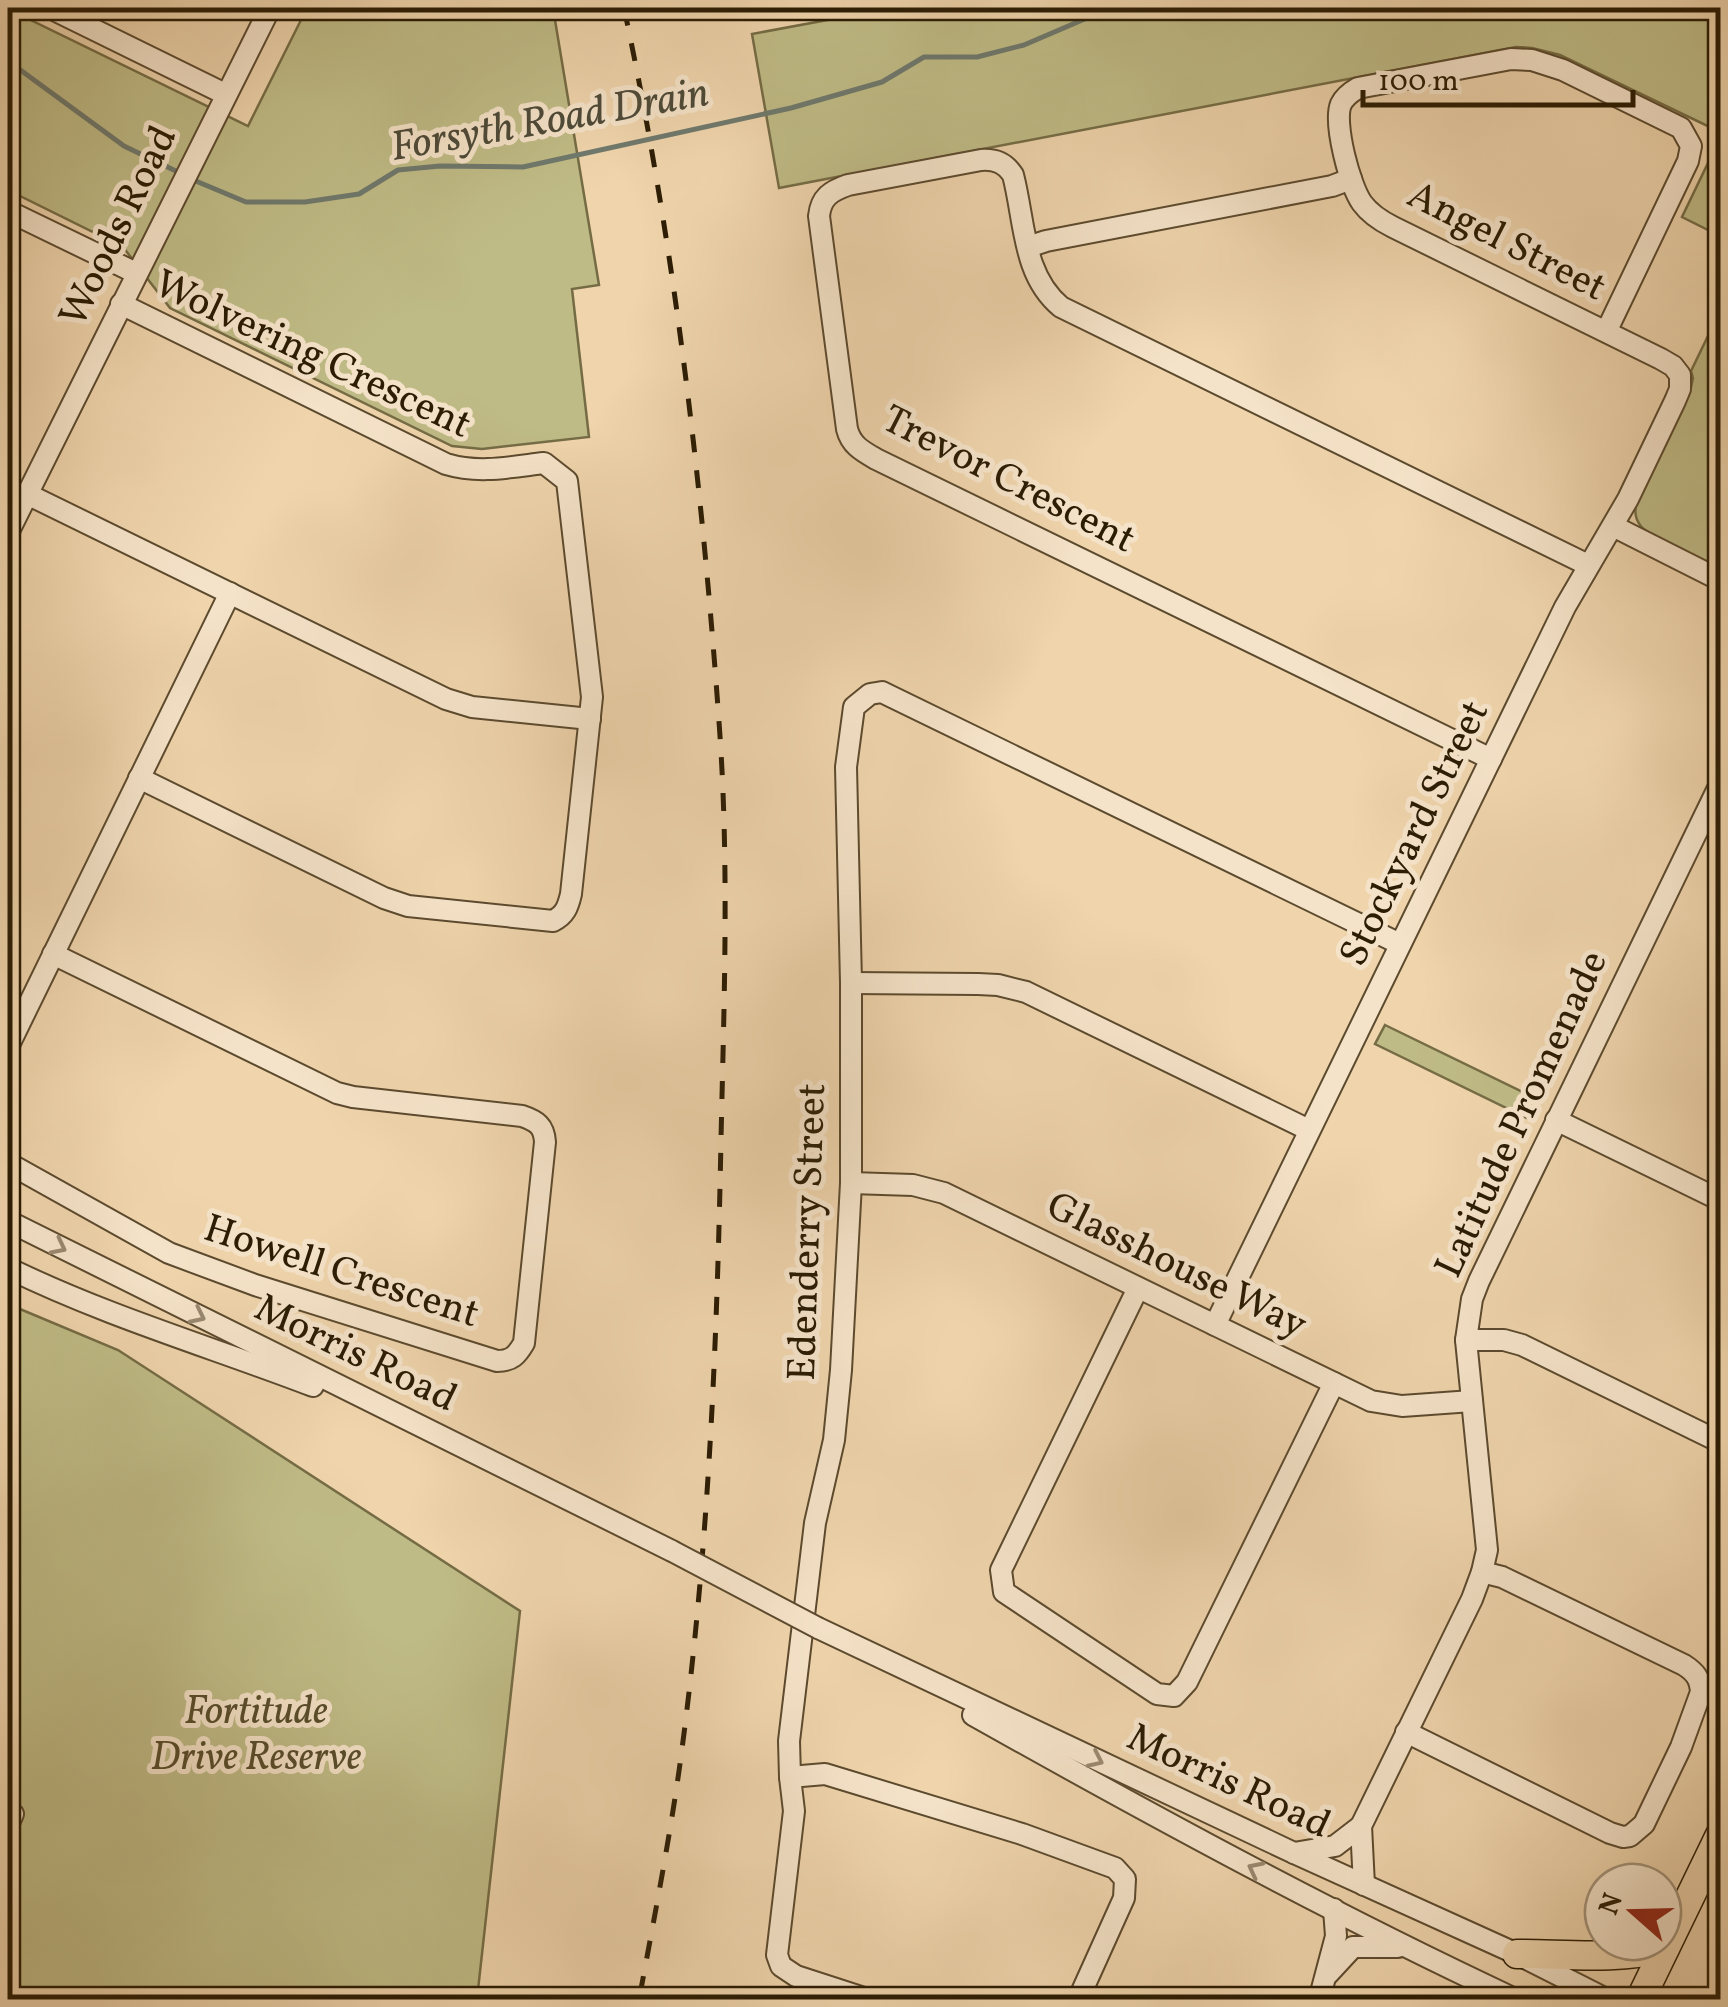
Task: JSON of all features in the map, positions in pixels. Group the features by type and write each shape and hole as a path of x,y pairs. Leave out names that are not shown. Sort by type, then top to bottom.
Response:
{"highway":[{"path":"1683,1911 1720,1835"},
{"path":"1517,1954 1583,1955"},
{"path":"1640,2000 1658,1962"}],"street":[{"path":"50,8 224,97"},
{"name":"Woods Road","path":"8,533 270,8"},
{"name":"Angel Street","path":"1606,332 1688,160 1691,146 1681,128 1563,70 1532,60 1511,59 1352,91 1339,114 1351,179 1361,202 1379,220 1606,332 1661,359 1680,375"},
{"name":"Trevor Crescent","path":"1491,759 857,448 847,430 819,216 824,198 848,186 992,160 1004,164 1014,176 1035,274 1045,292 1061,306 1588,565"},
{"path":"1028,247 1351,179"},
{"path":"8,211 136,273"},
{"name":"Wolvering Crescent","path":"120,304 446,464 483,470 544,463 568,481 591,682 571,894 562,917 553,921 408,906 384,898 139,778"},
{"name":"Stockyard Street","path":"1215,1325 1565,607 1613,526 1675,401 1680,375"},
{"path":"27,494 446,700 590,719"},
{"path":"1613,526 1720,579"},
{"path":"8,1047 230,594"},
{"name":"Edenderry Street","path":"870,2000 786,1971 779,1964 777,1943 794,1811 789,1741 815,1523 834,1440 842,1370 850,1183 846,767 852,712 870,694 888,694 1400,944"},
{"name":"Latitude Promenade","path":"1364,1886 1361,1826 1472,1600 1487,1550 1466,1340 1472,1299 1720,784"},
{"name":"Howell Crescent","path":"8,1163 169,1253 256,1285 497,1361 508,1361 518,1354 524,1342 545,1142 544,1132 535,1120 336,1092 53,954"},
{"path":"851,983 988,984 1026,992 1310,1130"},
{"path":"1556,1120 1720,1200"},
{"name":"Glasshouse Way","path":"850,1183 913,1185 944,1193 1371,1401 1392,1405 1472,1401"},
{"name":"Morris Road","path":"8,1220 672,1552 818,1628 1176,1828 1404,1947 1517,2000"},
{"name":"Morris Road","path":"8,1268 98,1308 312,1385 672,1552"},
{"path":"98,1308 111,1273"},
{"path":"1138,1288 1000,1570 1004,1592 1157,1694 1174,1696 1188,1682 1334,1383"},
{"path":"1466,1340 1514,1342 1720,1442"},
{"path":"1406,1732 1623,1836 1630,1836 1644,1824 1681,1747 1701,1692 1695,1673 1502,1577 1482,1572"},
{"name":"Morris Road","path":"818,1628 1608,2000"},
{"path":"790,1777 824,1774 1022,1834 1115,1868 1125,1879 1124,1898 1078,2000"},
{"path":"8,1811 13,1814 8,1825"},
{"path":"1294,1853 1335,1846 1361,1826"},
{"path":"1319,2000 1336,1936 1334,1909"},
{"path":"1327,1975 1354,1947 1404,1947"}],"green space":[{"path":"307,8 553,8 599,285 572,289 589,437 482,449 452,446 170,308 123,247 8,190 8,9 248,126"},
{"path":"892,8 1720,8 1720,132 1560,55 1516,47 779,188 752,34"},
{"path":"1720,138 1720,236 1682,217"},
{"path":"1720,311 1720,567 1654,536 1640,525 1635,513 1640,493 1690,392 1691,371"},
{"path":"1385,1025 1539,1100 1529,1119 1375,1044"},
{"name":"Fortitude Drive Reserve","path":"8,1304 118,1350 520,1611 477,1999 8,1999"}],"waterway":[{"name":"Forsyth Road Drain","path":"191,179 246,202 305,202 359,194 398,170 523,167 791,108 882,82 924,57 977,57 1024,45 1094,15 1126,8"},
{"name":"Forsyth Road Drain","path":"1172,8 1228,18 1324,8"},
{"name":"Forsyth Road Drain","path":"8,64 124,146 182,174"}],"railway":[{"path":"624,8 658,188 696,461 720,736 725,887 717,1297 704,1535 679,1771 639,2000"}]}
